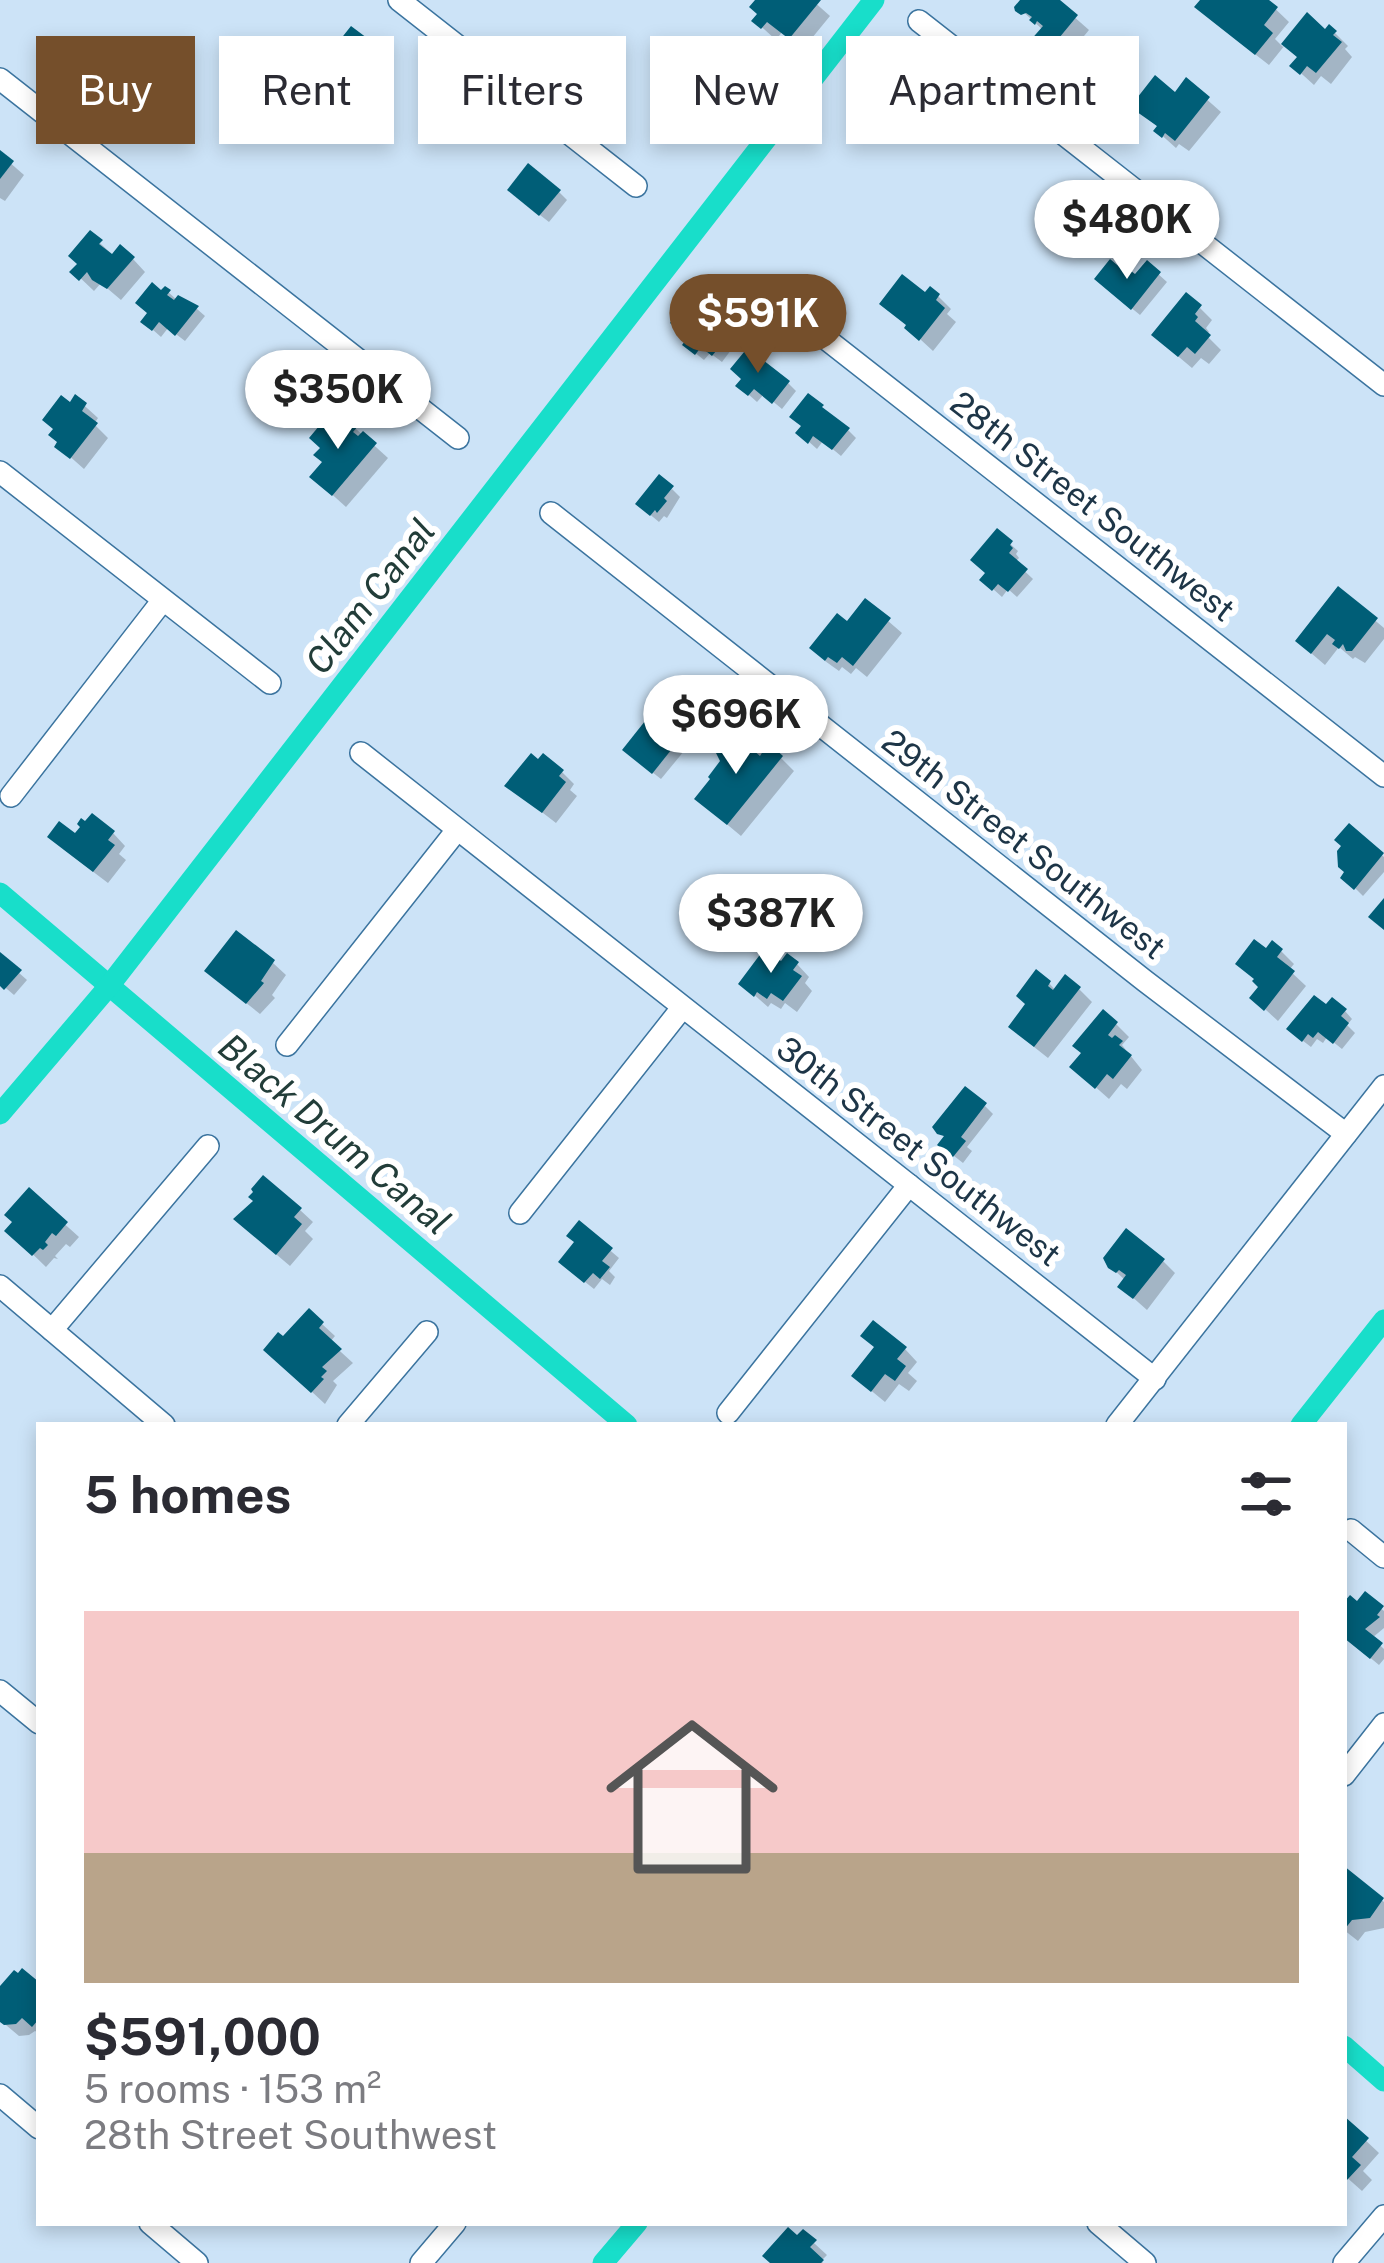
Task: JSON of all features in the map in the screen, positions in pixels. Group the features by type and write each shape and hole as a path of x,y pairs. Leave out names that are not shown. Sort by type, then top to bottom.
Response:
{"street":[{"path":"399,0 636,186"},
{"path":"919,21 1384,385"},
{"path":"0,79 458,438"},
{"name":"28th Street Southwest","path":"761,288 1384,776"},
{"path":"0,472 270,683"},
{"name":"29th Street Southwest","path":"551,513 1346,1134"},
{"path":"11,796 163,600"},
{"name":"30th Street Southwest","path":"361,753 1155,1378"},
{"path":"287,1045 457,830"},
{"path":"520,1214 682,1008"},
{"path":"1120,1422 1384,1086"},
{"path":"52,1330 208,1146"},
{"path":"728,1414 909,1185"},
{"path":"0,1286 160,1422"},
{"path":"351,1422 427,1332"},
{"path":"1351,1530 1384,1557"},
{"path":"0,1691 36,1721"},
{"path":"1347,1771 1384,1724"},
{"path":"0,2095 36,2125"},
{"path":"1344,2263 1384,2216"},
{"path":"154,2226 197,2263"},
{"path":"421,2263 452,2226"},
{"path":"1101,2226 1144,2263"}],"building":[{"path":"755,0 821,0 791,36 767,22 761,29 751,21 757,14 749,7"},
{"path":"1020,0 1060,0 1078,15 1061,36 1034,36 1043,26 1014,7"},
{"path":"1200,0 1269,0 1278,7 1264,25 1273,33 1255,55 1194,7"},
{"path":"1307,12 1325,29 1329,24 1342,42 1316,73 1307,66 1300,75 1289,66 1297,57 1281,44"},
{"path":"351,26 364,36 343,36"},
{"path":"1155,75 1175,92 1186,77 1210,97 1175,141 1165,133 1162,138 1153,131 1157,126 1139,113 1139,95"},
{"path":"0,150 14,161 0,179"},
{"path":"528,163 561,190 539,216 507,190"},
{"path":"90,230 112,254 120,244 135,257 107,289 87,272 79,281 69,272 77,264 68,256"},
{"path":"1110,259 1128,274 1135,274 1147,260 1161,272 1131,310 1094,279"},
{"path":"902,274 925,292 930,286 940,294 936,300 945,308 919,341 879,304"},
{"path":"152,282 161,290 165,286 171,290 167,295 174,300 178,295 199,306 175,336 159,322 152,331 140,322 147,313 135,303"},
{"path":"1186,292 1202,305 1195,321 1211,335 1195,354 1187,347 1178,357 1151,335"},
{"path":"687,300 731,332 712,356 701,347 695,355 682,345 688,337 670,323"},
{"path":"749,346 790,381 772,404 754,389 748,396 735,386 741,379 730,369"},
{"path":"808,393 850,428 832,450 813,436 808,444 795,433 801,426 789,417"},
{"path":"75,394 87,403 82,411 98,423 70,459 54,447 57,442 48,435 53,429 42,420 61,395 70,402"},
{"path":"330,413 340,421 345,415 358,426 353,432 358,436 363,431 377,443 332,496 309,477 322,462 313,455 320,448 309,438"},
{"path":"659,474 674,486 664,498 667,501 650,516 635,504"},
{"path":"997,528 1013,541 1009,553 1028,569 1008,592 998,584 992,591 979,580 985,573 970,560"},
{"path":"1338,586 1378,618 1352,651 1346,651 1343,644 1339,649 1327,634 1311,654 1295,641"},
{"path":"865,598 891,618 853,666 842,657 837,663 828,657 825,661 809,648 837,613 847,621"},
{"path":"653,711 683,735 652,774 622,750"},
{"path":"745,731 759,743 753,750 760,756 765,748 770,752 774,748 783,756 727,825 694,799 720,761 716,753 725,743 731,747"},
{"path":"531,753 538,759 543,753 564,770 559,776 566,782 542,813 504,786"},
{"path":"92,813 115,831 108,840 115,845 93,872 47,837 59,821 75,833 81,818 85,821"},
{"path":"1349,823 1384,853 1354,890 1340,878 1344,872 1338,867 1337,851 1341,846 1334,840"},
{"path":"1384,898 1384,930 1368,917"},
{"path":"236,930 275,960 246,1004 204,971"},
{"path":"1254,939 1266,948 1272,940 1283,949 1277,957 1295,971 1264,1011 1249,998 1258,987 1254,979 1235,964"},
{"path":"765,948 781,961 787,953 799,962 793,970 802,976 783,1001 771,993 767,999 757,992 754,997 738,984"},
{"path":"0,952 22,970 4,990 0,986"},
{"path":"1036,969 1051,981 1048,986 1053,990 1065,974 1081,987 1034,1047 1008,1027 1025,1004 1016,996"},
{"path":"1314,995 1326,1004 1332,997 1347,1009 1341,1016 1349,1023 1333,1044 1318,1032 1313,1038 1308,1034 1302,1042 1286,1029"},
{"path":"1103,1009 1118,1022 1108,1035 1123,1041 1119,1045 1132,1055 1113,1079 1107,1074 1095,1089 1069,1067 1081,1053 1072,1046"},
{"path":"965,1086 987,1103 961,1137 966,1141 953,1157 937,1145 944,1136 932,1127"},
{"path":"263,1175 302,1208 294,1217 302,1224 276,1255 233,1219 253,1201 248,1197 251,1189"},
{"path":"29,1187 68,1222 32,1256 4,1231 12,1222 4,1215"},
{"path":"579,1220 613,1248 602,1261 610,1267 600,1279 593,1273 584,1283 558,1262 574,1242 566,1236"},
{"path":"1126,1228 1165,1259 1133,1299 1117,1287 1126,1275 1108,1268 1103,1258"},
{"path":"309,1308 324,1322 319,1328 342,1349 322,1367 327,1371 324,1379 311,1393 263,1350"},
{"path":"873,1320 907,1347 897,1359 906,1366 895,1381 885,1374 871,1392 851,1376 874,1347 860,1336"},
{"path":"1365,1591 1384,1606 1380,1617 1365,1629 1383,1643 1370,1659 1347,1640 1347,1598 1350,1595 1357,1601"},
{"path":"1347,1868 1384,1898 1370,1918 1352,1920 1347,1926"},
{"path":"22,1968 36,1980 36,2022 32,2027 22,2018 16,2024 0,2022 0,1986 14,1970 18,1973"},
{"path":"1347,2119 1369,2138 1352,2157 1361,2165 1347,2180"},
{"path":"788,2227 797,2235 803,2229 817,2240 810,2247 824,2260 821,2263 770,2263 762,2256"}],"waterway":[{"name":"Clam Canal","path":"0,1114 109,986 874,0"},
{"name":"Black Drum Canal","path":"0,893 623,1422"},
{"path":"1303,1422 1384,1320"},
{"name":"Black Drum Canal","path":"1347,2049 1384,2081"},
{"path":"603,2263 634,2226"}]}
